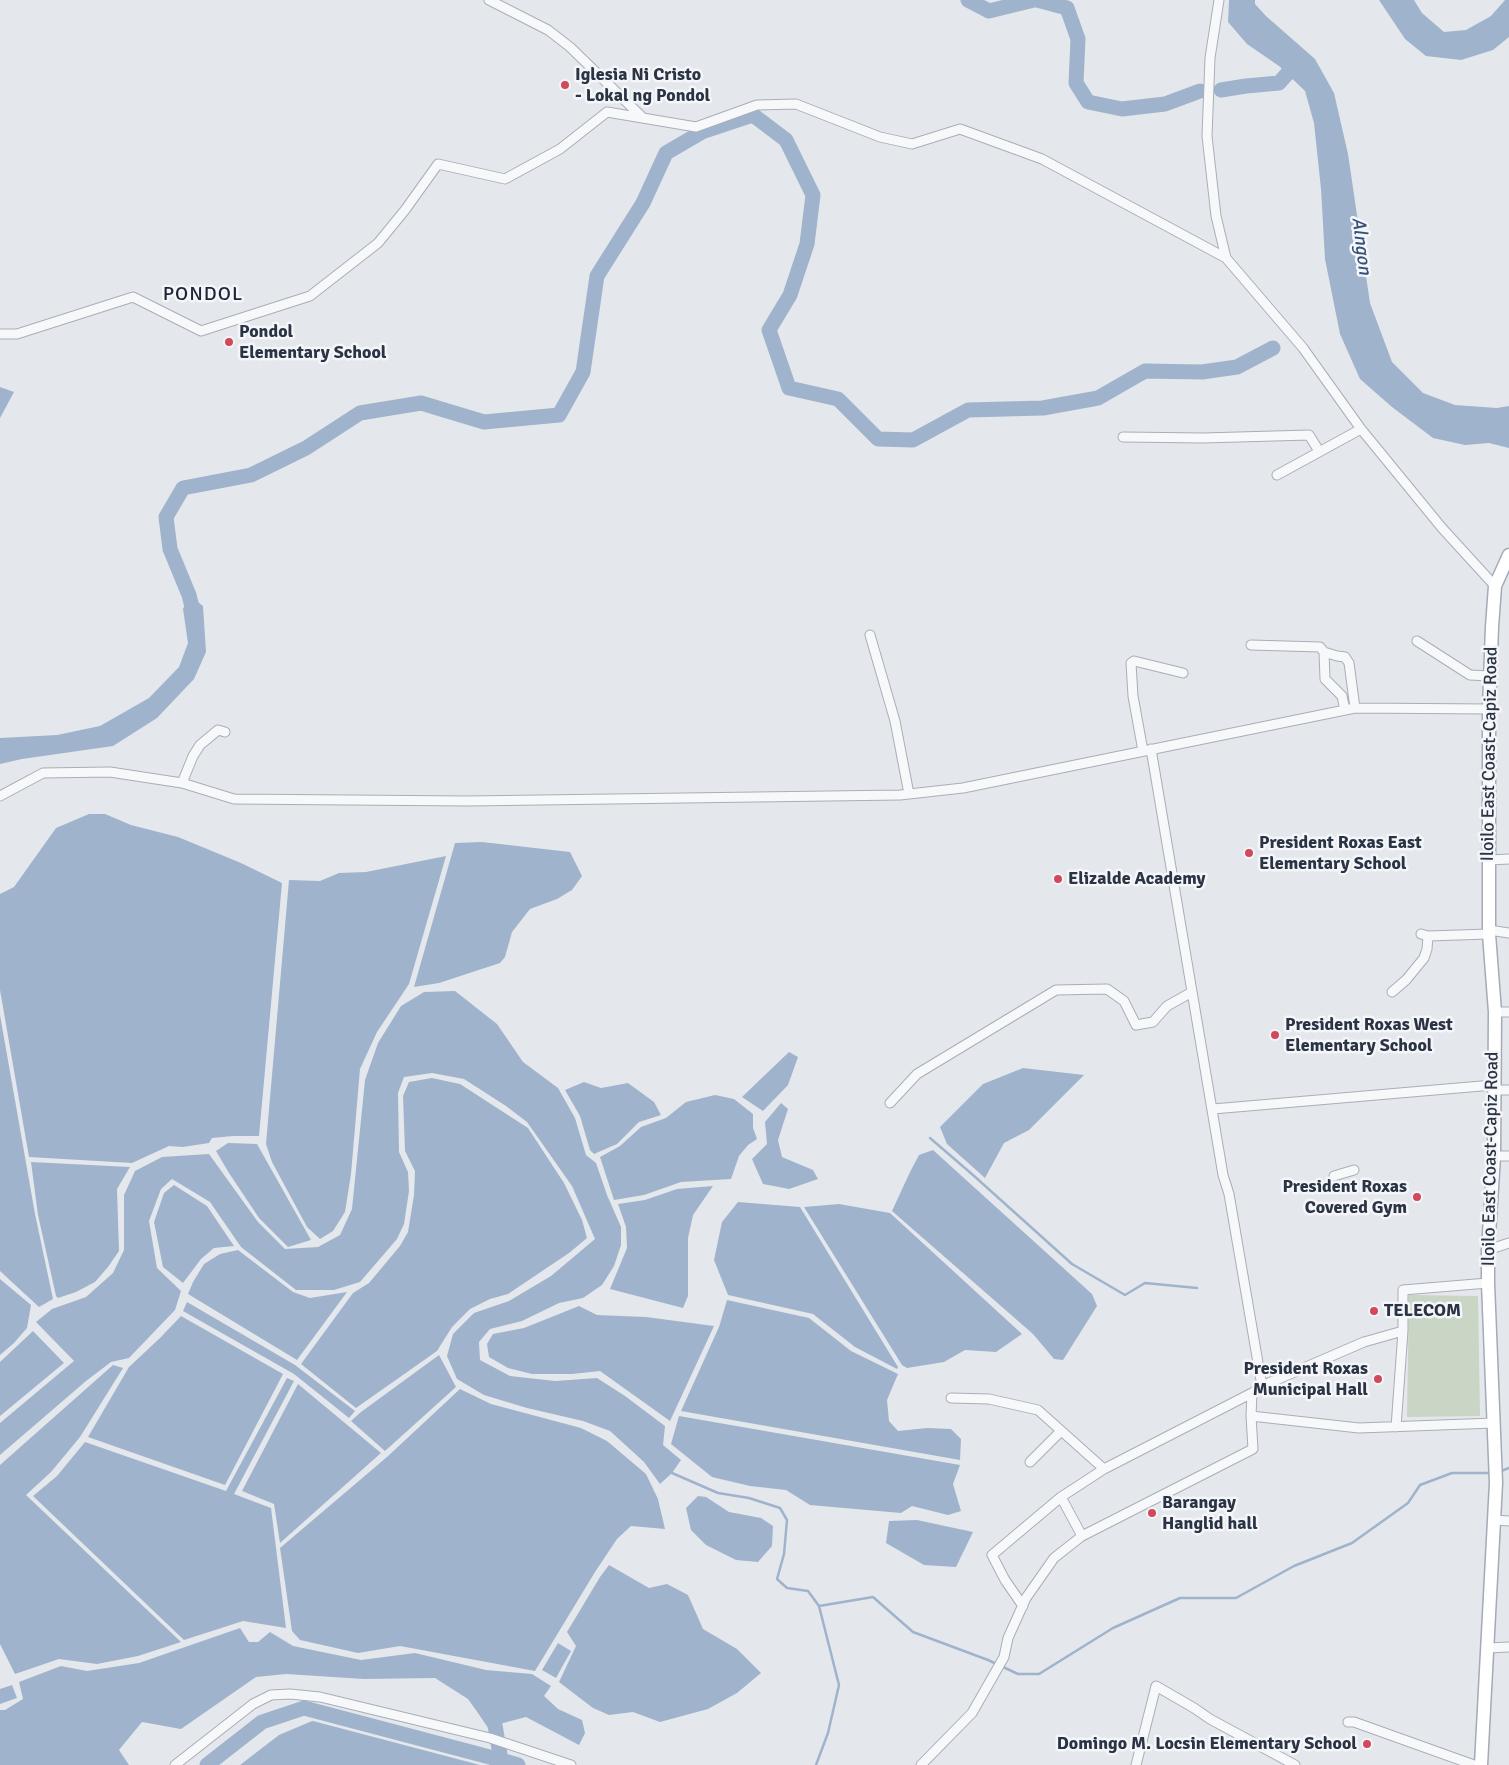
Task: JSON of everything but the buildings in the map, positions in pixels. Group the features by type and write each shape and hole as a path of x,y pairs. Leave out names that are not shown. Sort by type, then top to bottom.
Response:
{"main road":[{"name":"Iloilo East Coast-Capiz Road","path":"1481,1765 1496,1483 1488,1283 1488,1250 1494,1156 1495,1012 1489,932 1489,708 1492,627 1496,586 1509,555"}],"street":[{"path":"488,0 548,30 642,117"},
{"path":"1219,0 1210,58 1206,136 1216,216 1226,258"},
{"path":"0,334 17,334 133,297 201,331 310,296 378,242 405,210 438,164 505,179 560,150 607,112 696,127 757,105 796,104 880,137 912,144 960,129 1042,159 1226,258 1303,348 1361,429 1442,528 1496,586"},
{"path":"1277,475 1361,429"},
{"path":"1123,437 1203,438 1309,435 1319,451"},
{"path":"870,635 895,721 909,794"},
{"path":"1417,641 1470,675 1490,676"},
{"path":"1251,644 1320,647 1324,652 1345,657 1349,663 1355,708"},
{"path":"1324,652 1324,678 1342,696 1345,710"},
{"path":"1182,673 1134,661 1130,663 1133,696 1147,750 1192,992 1223,1175 1229,1194 1262,1386"},
{"path":"0,796 43,773 110,772 182,783 234,799 468,801 909,794 963,788 1355,708 1489,708"},
{"path":"182,783 193,756 200,745 218,730 225,732"},
{"path":"1489,860 1509,859"},
{"path":"1392,992 1406,980 1424,958 1428,948 1425,935 1509,932"},
{"path":"890,1103 917,1074 1056,990 1107,989 1124,1001 1136,1025 1153,1022 1167,1006 1192,992"},
{"path":"1495,1012 1509,1012"},
{"path":"1212,1109 1493,1087 1509,1090"},
{"path":"1494,1156 1509,1156"},
{"path":"1334,1176 1354,1170"},
{"path":"1488,1250 1509,1243"},
{"path":"1396,1427 1403,1290 1488,1283"},
{"path":"1023,1606 1005,1580 992,1555 1061,1497 1104,1469 1252,1393 1262,1386 1364,1342 1402,1331"},
{"path":"921,1765 972,1713 997,1672 1004,1657 1008,1638 1026,1598 1054,1558 1082,1536 1253,1449 1252,1393"},
{"path":"951,1398 989,1399 1038,1410 1104,1469"},
{"path":"1251,1416 1360,1428 1494,1423"},
{"path":"1030,1462 1061,1431"},
{"path":"1061,1497 1082,1536"},
{"path":"1495,1520 1509,1521"},
{"path":"1488,1648 1509,1647"},
{"path":"1136,1765 1156,1686 1210,1719 1295,1765"},
{"path":"175,1765 253,1704 271,1696 290,1694 320,1697 490,1738 571,1765"},
{"path":"1348,1722 1354,1722 1474,1765"}],"green space":[{"path":"1409,1295 1478,1296 1480,1416 1407,1417"}],"water":[{"name":"Alngon","path":"1229,0 1255,0 1255,4 1266,16 1315,59 1334,93 1348,154 1370,303 1392,362 1423,393 1455,405 1497,408 1509,406 1509,448 1489,443 1465,445 1433,438 1392,407 1360,379 1340,334 1325,259 1321,189 1314,123 1305,91 1279,66 1247,44 1228,22"},
{"path":"1379,0 1414,0 1422,13 1444,32 1466,30 1491,16 1505,0 1509,0 1509,37 1493,50 1461,60 1426,56 1405,39"},
{"path":"0,387 14,392 0,418"},
{"path":"189,595 203,606 206,652 194,679 157,718 113,746 0,764 0,738 57,735 100,726 149,698 179,667 188,643 183,609"},
{"path":"89,814 105,814 131,825 178,837 241,863 282,883 259,1136 212,1138 209,1143 183,1147 169,1146 132,1163 29,1157 0,990 0,894 14,887 56,828"},
{"path":"482,842 570,852 582,876 572,890 557,899 530,909 512,932 505,957 500,963 439,983 414,987 455,843"},
{"path":"446,856 409,984 377,1032 360,1069 351,1174 345,1212 333,1231 320,1239 307,1227 272,1162 266,1144 289,880 320,881 339,873 366,872"},
{"path":"455,991 497,1024 523,1062 558,1088 575,1118 586,1155 596,1163 621,1227 621,1245 614,1266 602,1285 583,1298 559,1303 522,1321 490,1329 479,1342 480,1360 510,1376 555,1381 597,1378 665,1426 663,1445 681,1460 672,1473 660,1484 644,1462 610,1431 583,1421 527,1408 484,1395 457,1379 447,1356 453,1334 474,1313 509,1301 551,1276 595,1239 572,1186 527,1122 464,1079 432,1073 404,1077 398,1093 399,1152 408,1172 409,1191 404,1224 397,1239 360,1282 334,1290 296,1290 241,1247 210,1202 172,1179 161,1189 149,1221 157,1268 181,1291 175,1310 129,1358 111,1362 0,1455 0,1423 74,1361 36,1322 52,1309 86,1297 113,1273 124,1250 124,1195 135,1171 162,1157 209,1154 258,1222 285,1249 318,1247 340,1235 352,1209 365,1080 378,1043 401,1006 424,992"},
{"path":"0,1015 35,1214 53,1299 39,1307 0,1271"},
{"path":"789,1052 798,1057 788,1085 763,1111 742,1097"},
{"path":"1023,1068 1084,1075 1029,1130 1004,1143 985,1178 947,1144 940,1127 983,1084"},
{"path":"432,1078 460,1084 528,1128 564,1183 582,1220 587,1238 569,1253 508,1294 490,1299 470,1309 452,1327 437,1351 356,1408 301,1364 353,1293 369,1283 400,1246 408,1232 414,1195 415,1171 405,1151 403,1096 409,1082"},
{"path":"584,1082 601,1088 628,1083 654,1102 661,1115 639,1122 617,1144 594,1154 590,1150 580,1116 565,1090"},
{"path":"715,1095 734,1099 753,1114 753,1128 757,1139 748,1145 739,1156 731,1179 681,1182 644,1195 614,1200 600,1157 620,1146 641,1127 666,1118 686,1102"},
{"path":"781,1103 788,1109 778,1140 782,1157 813,1170 818,1179 789,1189 763,1184 752,1159 767,1144 765,1122"},
{"path":"228,1143 257,1144 311,1240 288,1247 259,1218 216,1151"},
{"path":"933,1150 1092,1294 1097,1306 1063,1360 1054,1359 1033,1334 892,1211 919,1155"},
{"path":"31,1162 130,1167 117,1189 119,1251 95,1282 76,1292 58,1298 38,1215"},
{"path":"174,1185 207,1206 234,1246 214,1248 201,1259 183,1283 163,1267 154,1222 164,1193"},
{"path":"713,1186 693,1215 688,1238 688,1296 683,1308 610,1289 627,1248 626,1227 618,1204 645,1200 677,1189"},
{"path":"738,1202 800,1207 898,1367 897,1369 855,1347 813,1314 728,1295 714,1260 722,1222"},
{"path":"839,1204 890,1213 1022,1334 996,1352 965,1350 944,1362 907,1368 902,1365 804,1207"},
{"path":"238,1250 293,1292 310,1298 347,1292 297,1360 188,1294 204,1264 220,1254"},
{"path":"0,1279 31,1305 27,1328 0,1355"},
{"path":"727,1300 809,1318 851,1351 898,1374 887,1400 889,1421 898,1431 927,1428 951,1429 961,1439 960,1460 681,1411 719,1327"},
{"path":"187,1302 295,1365 355,1411 349,1418 294,1374 183,1311"},
{"path":"579,1306 597,1315 646,1317 714,1326 670,1421 600,1371 572,1374 532,1374 508,1368 489,1357 487,1344 493,1334 524,1328"},
{"path":"181,1316 283,1374 225,1485 88,1437 129,1367"},
{"path":"33,1331 64,1363 0,1416 0,1362"},
{"path":"439,1355 456,1387 385,1451 351,1421"},
{"path":"113,1365 123,1368 80,1437 51,1472 26,1495 181,1642 138,1656 97,1664 59,1659 15,1674 0,1644 0,1465"},
{"path":"287,1378 294,1381 234,1494 271,1508 286,1628 243,1621 184,1640 33,1496 57,1476 85,1442 226,1491"},
{"path":"298,1384 381,1453 280,1543 274,1504 242,1491"},
{"path":"460,1389 491,1404 581,1428 607,1441 646,1474 658,1499 665,1529 631,1526 617,1539 535,1671 400,1646 358,1653 300,1640 292,1631 280,1548 387,1457"},
{"path":"679,1416 960,1465 953,1484 961,1511 948,1515 912,1506 901,1513 810,1505 786,1490 750,1486 712,1477 671,1444"},
{"path":"698,1496 706,1497 729,1512 761,1518 773,1526 772,1546 758,1562 736,1560 706,1545 691,1530 686,1508"},
{"path":"917,1520 973,1532 956,1567 924,1565 886,1543 889,1521"},
{"path":"609,1565 649,1588 667,1584 688,1595 703,1629 737,1649 761,1673 737,1693 708,1709 660,1722 633,1712 609,1715 593,1708 559,1682 576,1646 567,1632"},
{"path":"240,1628 249,1642 258,1642 270,1632 293,1646 361,1660 415,1653 486,1670 532,1674 551,1686 544,1696 558,1709 582,1720 585,1733 579,1745 526,1717 488,1727 468,1699 435,1678 364,1679 286,1674 256,1677 181,1729 142,1722 119,1750 129,1765 0,1765 0,1710 5,1710 23,1699 19,1682 61,1666 87,1671 139,1663"},
{"path":"558,1643 571,1651 556,1678 542,1670"},
{"path":"12,1685 17,1698 0,1704 0,1689"},
{"path":"312,1721 480,1765 240,1765 279,1735"}],"waterway":[{"path":"968,0 989,11 1034,0"},
{"path":"1037,0 1067,8 1078,39 1076,83 1088,102 1122,109 1165,104 1200,91"},
{"path":"1221,90 1279,83 1295,61"},
{"path":"194,615 189,595 170,549 166,517 183,488 251,475 306,448 360,413 421,403 484,422 559,415 583,372 597,276 643,203 666,153 702,132 753,115 786,140 813,195 807,244 790,295 769,330 789,388 838,399 878,439 913,440 968,410 1043,408 1098,398 1145,371 1202,372 1237,367 1273,348"},
{"path":"930,1138 1072,1264 1125,1295 1145,1283 1197,1288"},
{"path":"1499,1472 1509,1468"},
{"path":"672,1473 718,1493 749,1498 780,1508 787,1520 784,1554 777,1579 787,1588 808,1591 819,1606 839,1685 828,1733 816,1765"},
{"path":"819,1606 873,1597 913,1632 988,1660 1018,1674 1039,1674 1113,1628 1180,1598 1236,1598 1294,1566 1352,1543 1408,1503 1420,1485 1452,1473 1491,1473"},
{"path":"207,1765 262,1722 304,1708 501,1760"},
{"path":"484,1708 495,1725 501,1760 518,1765"}],"place":[{"name":"Iglesia Ni Cristo - Lokal ng Pondol","path":"565,85"},
{"name":"Pondol Elementary School","path":"229,342"},
{"name":"President Roxas East Elementary School","path":"1249,853"},
{"name":"Elizalde Academy","path":"1058,879"},
{"name":"President Roxas West Elementary School","path":"1275,1035"},
{"name":"President Roxas Covered Gym","path":"1417,1197"},
{"name":"TELECOM","path":"1374,1311"},
{"name":"President Roxas Municipal Hall","path":"1378,1379"},
{"name":"Barangay Hanglid hall","path":"1152,1513"},
{"name":"Domingo M. Locsin Elementary School","path":"1367,1744"}],"district":[{"name":"PONDOL","path":"203,295"}]}
